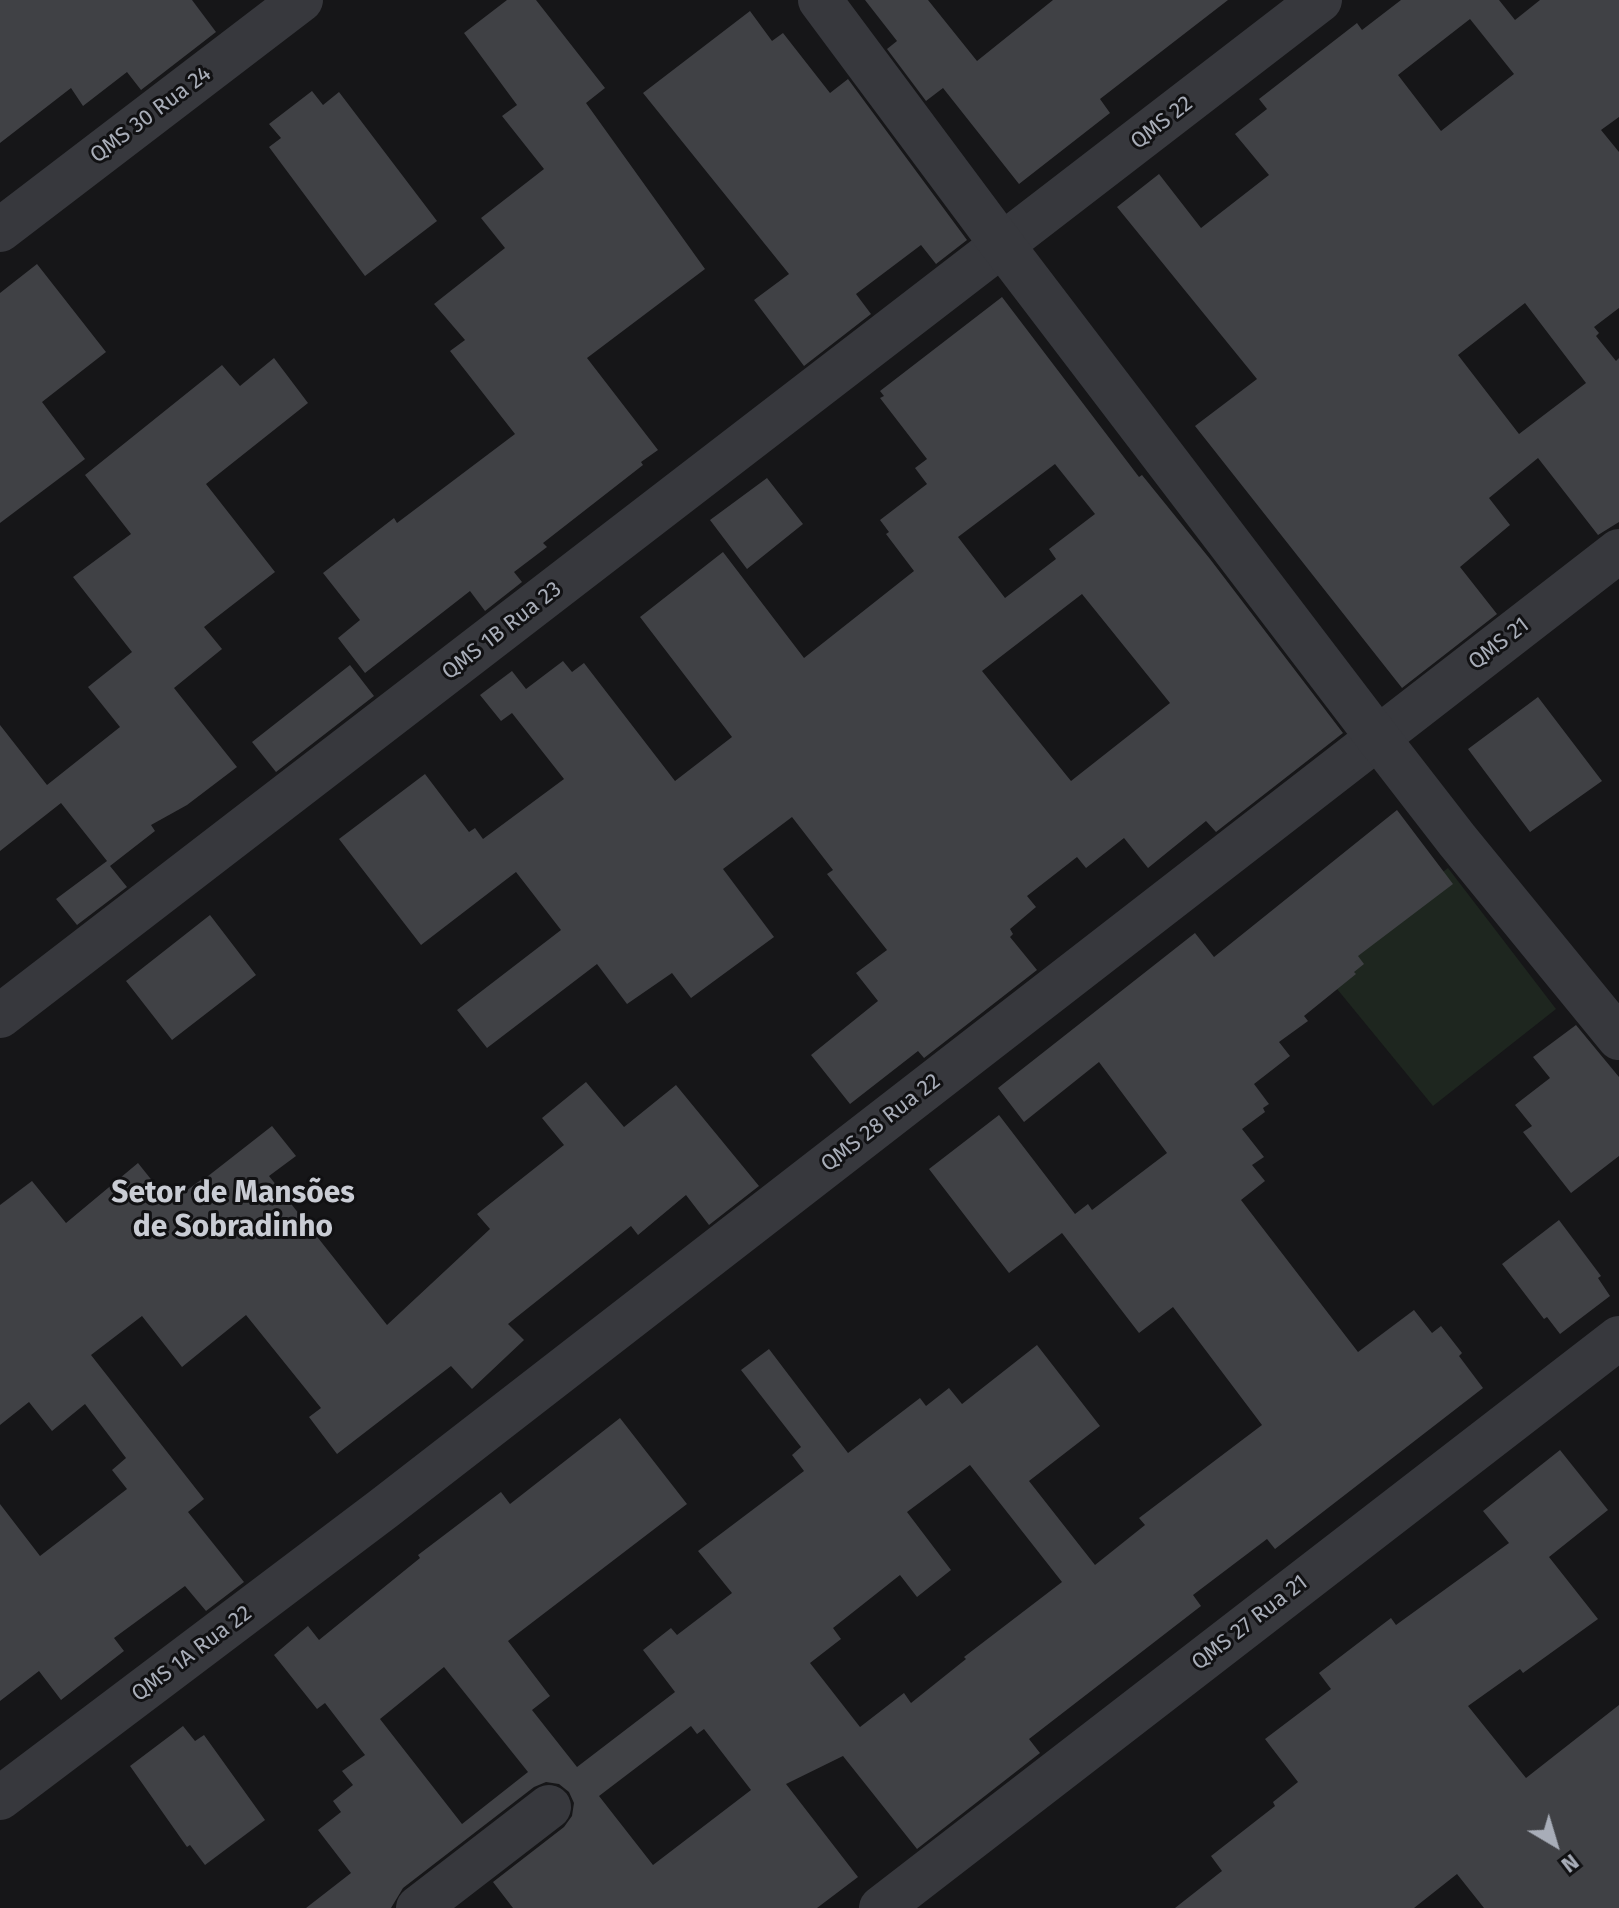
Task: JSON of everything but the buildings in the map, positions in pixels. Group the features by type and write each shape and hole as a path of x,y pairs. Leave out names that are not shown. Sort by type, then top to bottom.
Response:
{"street":[{"name":"QMS 30 Rua 24","path":"0,230 301,0"},
{"path":"820,0 1378,738 1619,1038"},
{"name":"QMS 22","path":"1003,246 1320,0"},
{"name":"QMS 1B Rua 23","path":"0,1016 1003,246"},
{"name":"QMS 21","path":"1378,738 1619,551"},
{"name":"QMS 28 Rua 22","path":"383,1509 1378,738"},
{"name":"QMS 27 Rua 21","path":"881,1908 1619,1338"},
{"name":"QMS 1A Rua 22","path":"0,1798 383,1509"},
{"path":"418,1908 549,1807"}],"shaded area":[{"path":"1448,868 1556,1009 1433,1106 1319,967"}],"district":[{"name":"Setor de Mansões de Sobradinho","path":"233,1211"}]}
